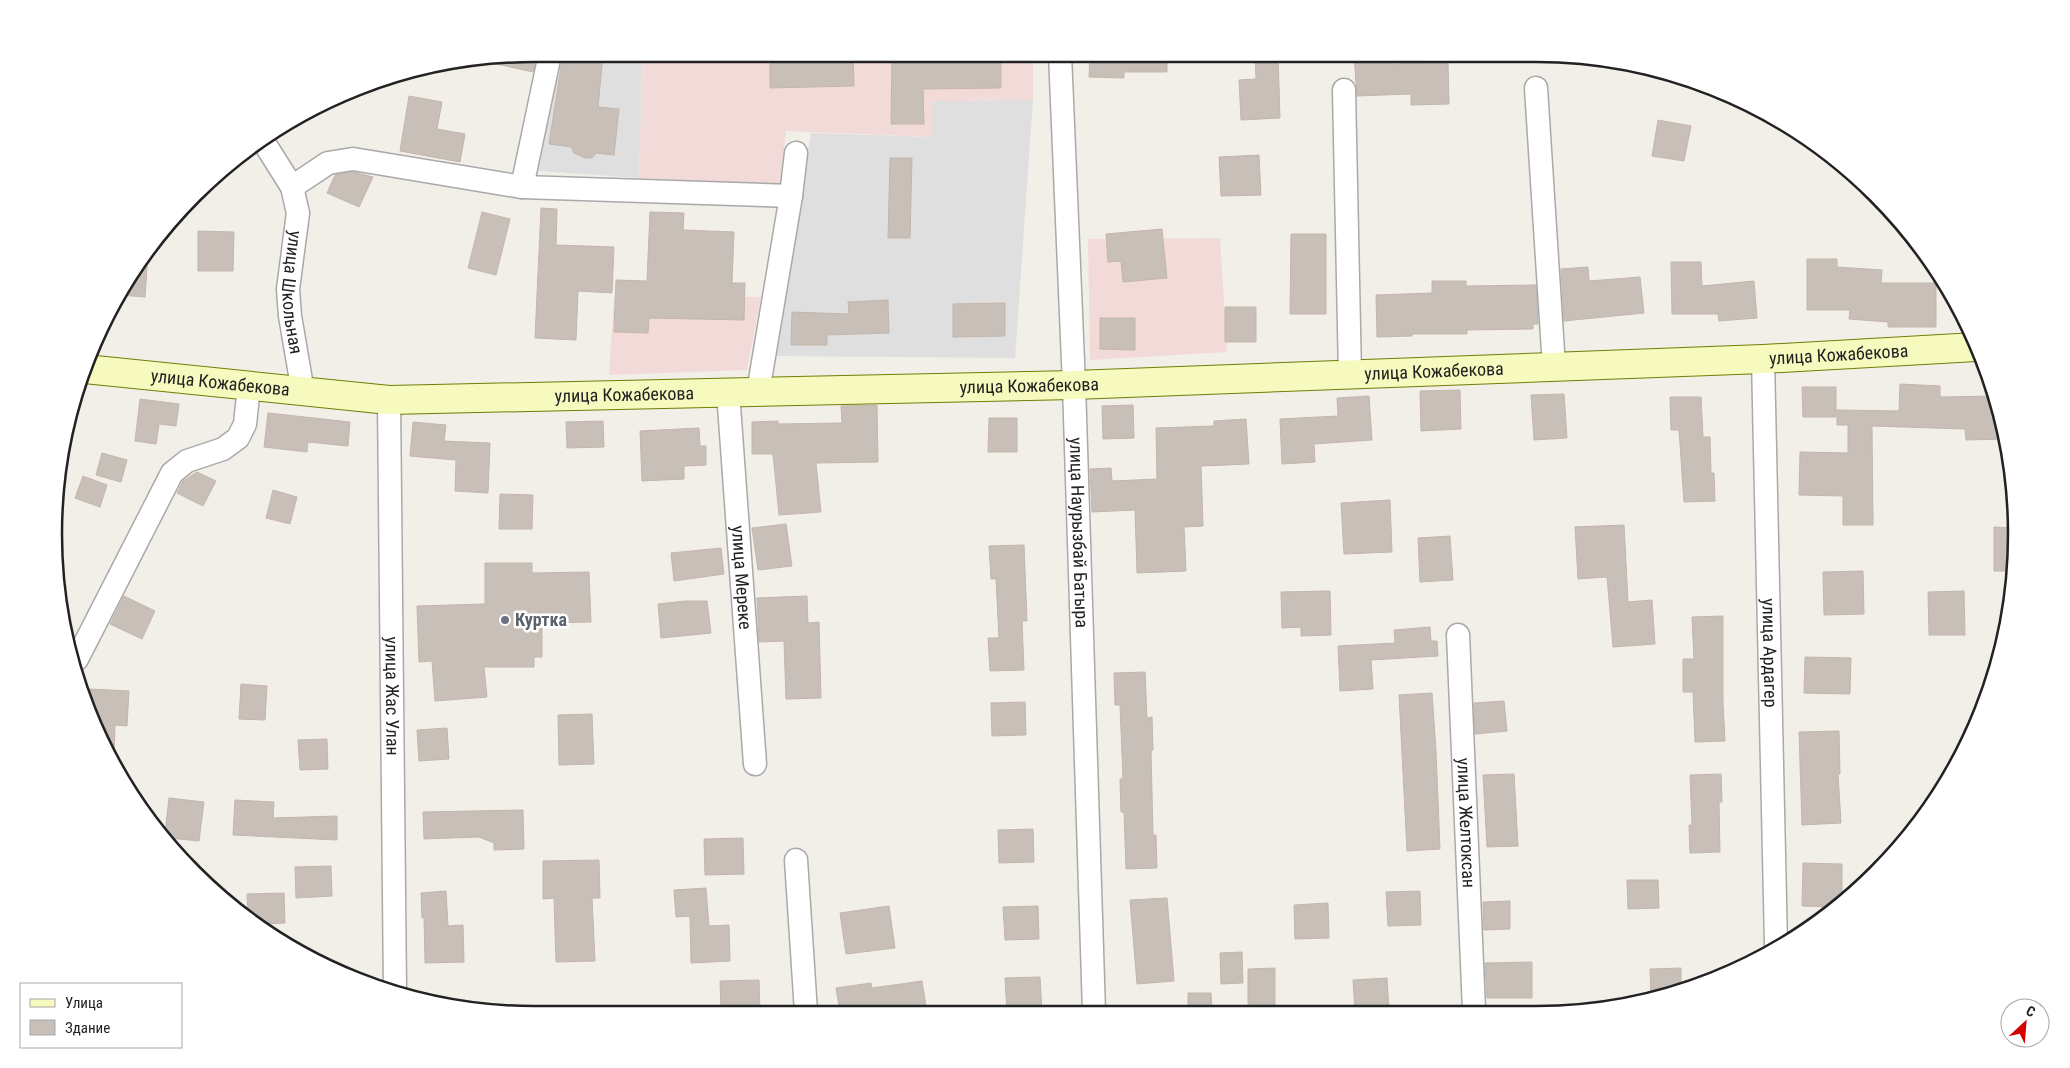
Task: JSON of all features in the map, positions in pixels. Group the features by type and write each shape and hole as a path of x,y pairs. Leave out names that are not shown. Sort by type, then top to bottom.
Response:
{"main road":[{"name":"улица Кожабекова","path":"92,370 389,400 1074,385 1763,359 1969,347"}],"street":[{"path":"522,187 548,62"},
{"name":"улица Наурызбай Батыра","path":"1060,62 1074,385 1094,1006"},
{"path":"1536,88 1554,367"},
{"path":"1344,90 1350,375"},
{"name":"улица Школьная","path":"266,146 292,187 298,213 288,289 290,316 303,392"},
{"path":"758,392 791,196 796,153"},
{"path":"292,187 328,163 353,159 522,187 791,196"},
{"name":"улица Ардагер","path":"1763,359 1776,940"},
{"path":"79,655 172,473 187,461 223,449 238,438 245,424 249,386"},
{"name":"улица Мереке","path":"728,392 755,764"},
{"name":"улица Жас Улан","path":"389,400 395,984"},
{"name":"улица Желтоксан","path":"1458,635 1474,1006"},
{"path":"796,860 806,1006"}],"shaded area":[{"path":"559,62 643,62 639,178 538,171"},
{"path":"643,62 1033,62 1033,100 932,101 931,137 786,131 780,185 639,178"},
{"path":"1033,100 1015,358 775,356 811,133 931,137 932,101"},
{"path":"1220,238 1227,352 1090,360 1088,239"},
{"path":"614,297 761,297 747,370 609,375"}],"building":[{"path":"535,62 533,72 499,64"},
{"path":"562,62 602,62 598,107 619,109 614,155 596,153 592,158 585,158 574,153 571,147 549,144"},
{"path":"770,62 853,62 854,86 770,88"},
{"path":"892,62 1001,62 1001,88 923,89 924,124 891,124"},
{"path":"1090,62 1167,62 1167,72 1124,72 1124,78 1089,77"},
{"path":"1255,62 1278,62 1280,118 1241,120 1239,80 1256,79"},
{"path":"1355,62 1392,62 1392,64 1448,62 1449,104 1411,105 1411,94 1357,96"},
{"path":"409,96 442,102 437,129 465,134 460,162 400,151"},
{"path":"1658,120 1691,126 1684,161 1652,156"},
{"path":"1259,155 1261,195 1221,196 1219,157"},
{"path":"890,158 912,158 910,238 888,238"},
{"path":"353,172 373,177 359,207 327,193 335,175"},
{"path":"541,208 557,209 556,245 614,247 612,293 578,291 576,340 535,338"},
{"path":"482,212 510,219 496,275 468,268"},
{"path":"650,212 684,213 683,230 734,232 732,283 745,283 744,320 649,318 648,333 614,332 616,280 647,281"},
{"path":"1162,229 1167,278 1123,282 1121,261 1108,262 1106,234"},
{"path":"198,231 234,232 233,271 198,271"},
{"path":"1291,234 1326,234 1326,314 1290,314"},
{"path":"1807,259 1837,259 1837,267 1882,270 1881,283 1935,283 1936,285 1936,327 1888,327 1888,322 1849,319 1850,310 1807,310"},
{"path":"1671,262 1701,262 1702,286 1754,281 1757,318 1719,321 1718,314 1672,314"},
{"path":"147,265 145,297 127,296"},
{"path":"1588,267 1589,281 1640,277 1644,313 1564,321 1561,269"},
{"path":"1432,281 1466,281 1466,286 1536,285 1538,324 1533,324 1533,329 1467,330 1467,334 1412,334 1412,336 1377,337 1376,295 1432,293"},
{"path":"888,300 889,333 827,335 827,345 791,345 792,312 849,314 848,302"},
{"path":"1005,303 1005,336 953,337 953,304"},
{"path":"1225,307 1256,307 1256,342 1225,342"},
{"path":"1100,318 1135,318 1135,350 1100,349"},
{"path":"1900,384 1940,386 1940,397 1986,396 1997,439 1966,440 1965,429 1872,426 1873,525 1843,525 1843,496 1799,495 1800,452 1848,453 1848,425 1837,425 1837,410 1899,411"},
{"path":"1802,387 1836,387 1836,417 1803,417"},
{"path":"1460,390 1461,429 1421,431 1420,391"},
{"path":"1564,394 1567,438 1534,440 1531,395"},
{"path":"1369,396 1372,440 1314,444 1315,462 1282,464 1280,419 1338,416 1337,398"},
{"path":"1670,397 1701,397 1703,437 1710,437 1711,473 1714,473 1715,501 1684,502 1679,430 1671,430"},
{"path":"140,399 179,404 176,426 159,424 156,444 135,441"},
{"path":"877,405 878,462 816,463 821,512 779,515 773,454 752,454 752,422 778,421 778,424 842,423 841,406"},
{"path":"1133,405 1134,438 1103,439 1102,406"},
{"path":"268,413 350,422 348,446 308,442 307,452 264,447"},
{"path":"989,418 1017,418 1017,452 988,452"},
{"path":"1246,419 1249,464 1201,466 1203,526 1184,527 1186,571 1137,573 1135,510 1092,512 1090,469 1111,468 1112,481 1157,479 1156,428 1214,426 1214,421"},
{"path":"603,421 604,447 567,448 566,422"},
{"path":"413,422 446,425 444,441 490,443 488,493 455,491 456,460 410,456"},
{"path":"699,428 700,446 706,446 706,465 684,466 684,479 642,481 640,431"},
{"path":"102,453 127,460 121,482 96,475"},
{"path":"197,472 216,481 203,506 177,493 183,481"},
{"path":"83,476 107,485 100,507 75,498"},
{"path":"273,490 297,497 290,524 266,518"},
{"path":"500,494 533,495 532,529 499,529"},
{"path":"1390,500 1392,552 1344,554 1341,503"},
{"path":"786,524 792,566 758,570 752,528"},
{"path":"1624,525 1628,602 1652,600 1655,644 1613,647 1607,577 1578,579 1575,527"},
{"path":"1994,527 2008,528 2005,571 1994,571"},
{"path":"1450,536 1453,580 1420,582 1418,538"},
{"path":"1024,545 1027,621 1022,621 1024,670 990,671 988,638 999,638 996,579 991,579 989,546"},
{"path":"721,548 724,574 674,581 671,553"},
{"path":"485,563 532,563 532,573 589,572 591,622 542,623 542,657 534,657 534,667 484,667 487,697 435,701 432,661 419,662 417,606 485,604"},
{"path":"1863,571 1864,614 1824,615 1823,572"},
{"path":"1330,591 1331,635 1301,636 1301,627 1282,628 1281,592"},
{"path":"1964,591 1965,635 1929,635 1928,592"},
{"path":"124,596 155,611 142,639 110,624"},
{"path":"807,596 808,623 819,622 821,698 786,699 784,641 759,642 757,598"},
{"path":"707,601 711,633 661,638 658,604"},
{"path":"1723,616 1725,741 1695,742 1693,692 1683,692 1683,659 1694,659 1692,617"},
{"path":"1430,627 1431,641 1437,641 1438,656 1371,660 1373,689 1340,691 1338,646 1395,643 1394,630"},
{"path":"1805,657 1851,658 1850,694 1804,693"},
{"path":"1145,672 1147,718 1152,717 1153,835 1156,835 1157,868 1126,869 1124,812 1121,812 1120,779 1123,779 1120,705 1115,705 1114,673"},
{"path":"241,684 267,686 265,720 239,719"},
{"path":"90,689 129,691 127,726 115,725 114,749 98,714"},
{"path":"1432,693 1440,849 1407,851 1399,695"},
{"path":"1504,701 1507,731 1475,734 1474,703"},
{"path":"1025,702 1026,735 992,736 991,703"},
{"path":"592,714 594,764 559,765 558,715"},
{"path":"447,728 449,759 419,761 417,730"},
{"path":"1839,731 1840,774 1838,774 1841,823 1802,825 1799,732"},
{"path":"327,739 328,769 300,770 298,740"},
{"path":"1514,774 1518,846 1487,847 1483,775"},
{"path":"1721,774 1722,802 1719,802 1720,852 1690,853 1689,825 1692,825 1690,775"},
{"path":"169,798 204,802 199,841 175,839 166,828"},
{"path":"235,800 274,802 273,818 337,816 337,840 233,835"},
{"path":"523,810 524,849 494,850 494,843 479,837 424,839 423,812"},
{"path":"1033,829 1034,862 999,863 998,830"},
{"path":"743,838 744,874 705,875 704,839"},
{"path":"599,860 600,898 592,898 595,961 556,962 554,898 543,899 543,861"},
{"path":"1803,863 1842,864 1842,892 1825,907 1802,906"},
{"path":"331,866 332,896 296,898 295,867"},
{"path":"1627,880 1658,880 1659,908 1628,909"},
{"path":"706,888 709,926 729,925 730,961 691,963 690,916 676,917 674,890"},
{"path":"446,891 448,926 463,925 464,962 425,963 424,917 422,918 421,893"},
{"path":"1420,891 1421,925 1388,926 1386,892"},
{"path":"284,893 285,923 269,924 248,909 247,894"},
{"path":"1167,898 1174,981 1137,984 1130,900"},
{"path":"1510,901 1510,929 1484,930 1483,902"},
{"path":"1328,903 1329,938 1295,939 1294,905"},
{"path":"889,906 895,948 846,954 840,913"},
{"path":"1038,906 1039,939 1005,940 1003,907"},
{"path":"1242,952 1243,983 1221,984 1220,953"},
{"path":"1532,962 1532,998 1487,998 1485,963"},
{"path":"1275,968 1275,1006 1248,1006 1248,969"},
{"path":"1681,968 1681,982 1651,991 1650,969"},
{"path":"1040,977 1042,1006 1007,1006 1005,978"},
{"path":"1387,978 1389,1006 1355,1006 1353,980"},
{"path":"759,980 760,1006 721,1006 720,981"},
{"path":"922,981 926,1006 839,1006 836,988 871,983 872,988"},
{"path":"1188,993 1211,993 1212,1006 1188,1006"}],"place":[{"name":"Куртка","path":"505,620"}]}
